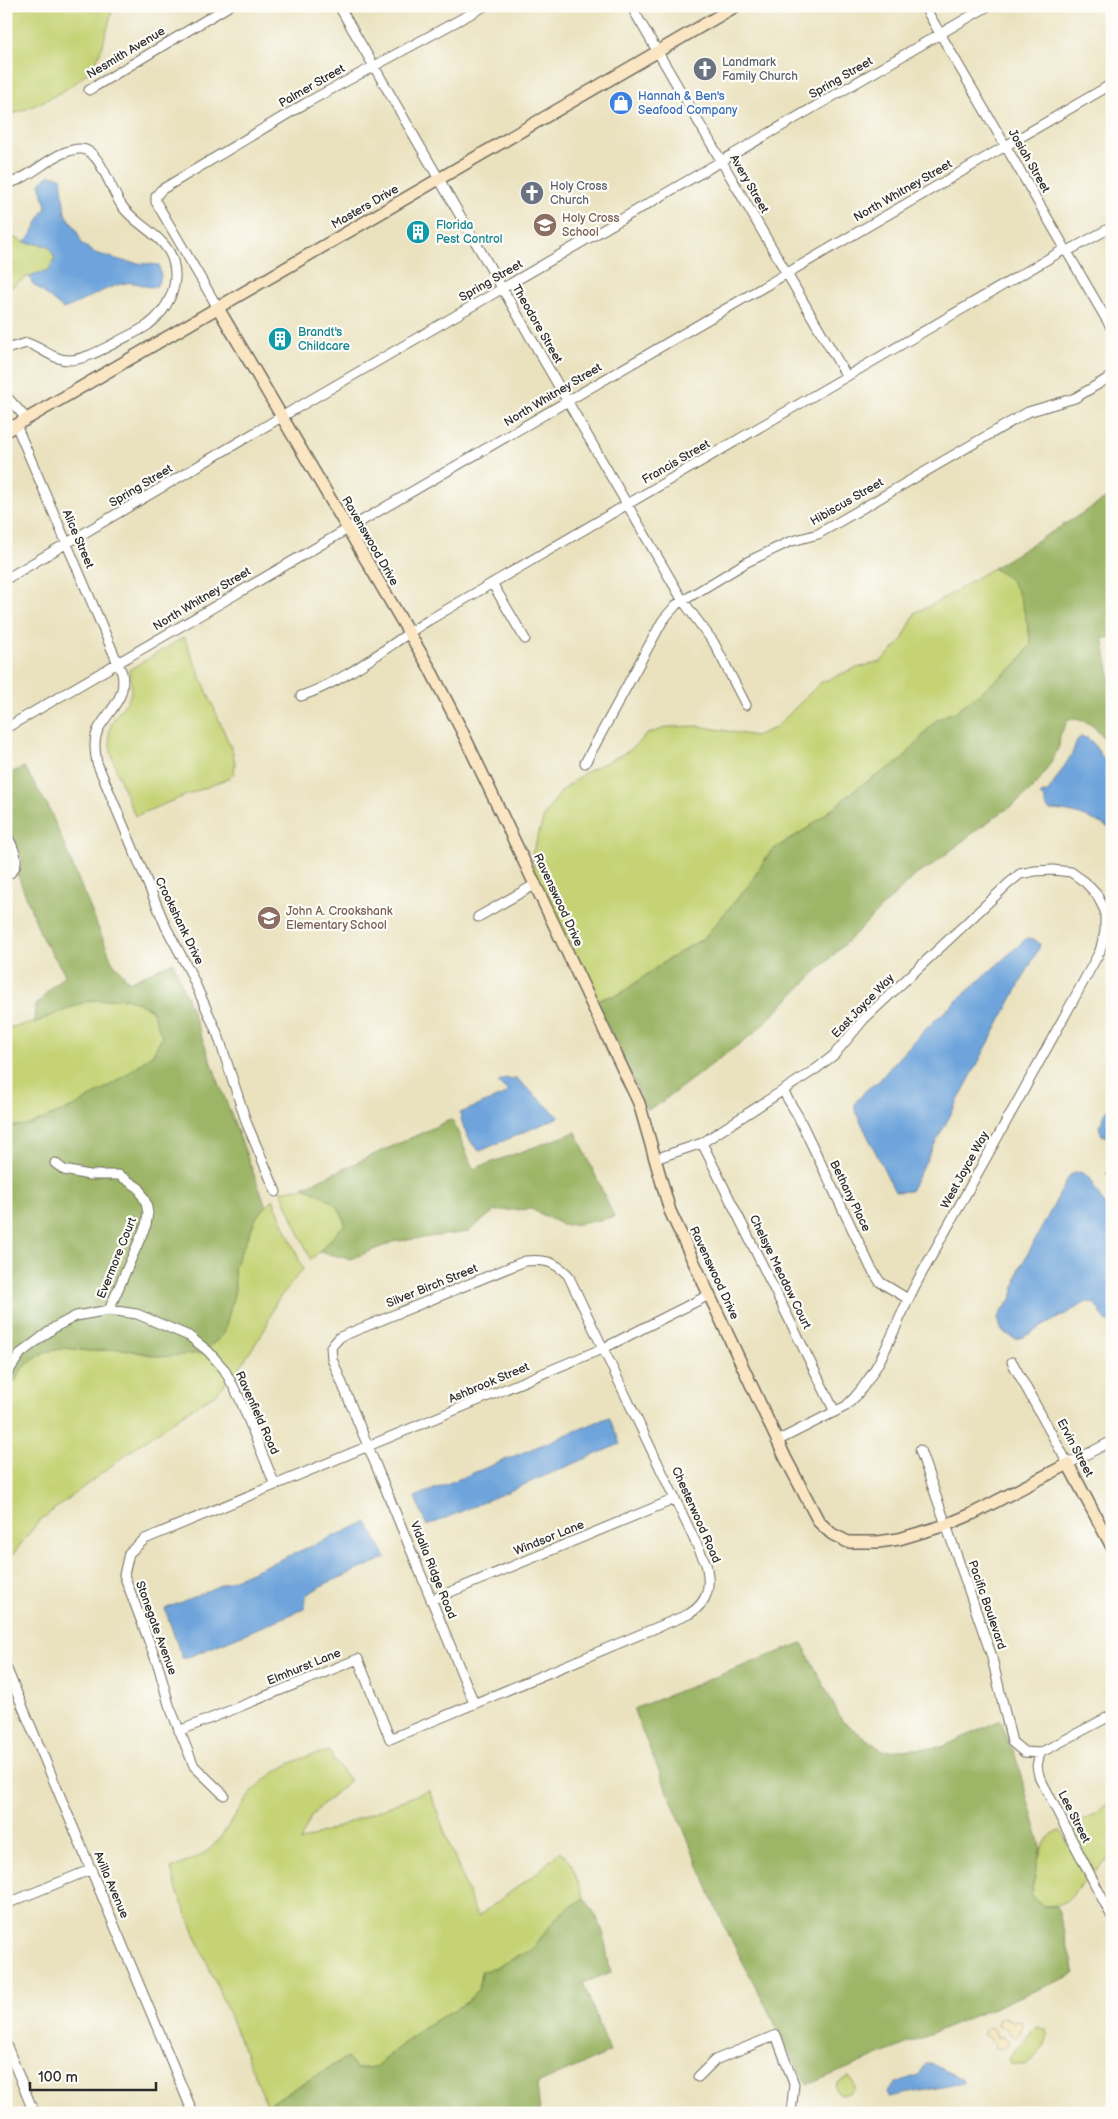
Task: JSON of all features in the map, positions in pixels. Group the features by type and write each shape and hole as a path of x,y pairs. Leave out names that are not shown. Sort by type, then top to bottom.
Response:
{"street":[{"name":"Nesmith Avenue","path":"89,90 229,6"},
{"name":"Theodore Street","path":"339,6 683,601 714,643 746,704"},
{"name":"Palmer Street","path":"156,196 161,190 373,66 485,6"},
{"name":"Avery Street","path":"630,6 846,375"},
{"name":"Masters Drive","path":"13,424 218,308 736,6"},
{"name":"Josiah Street","path":"924,6 1112,328"},
{"name":"Spring Street","path":"6,579 282,416 988,6"},
{"name":"North Whitney Street","path":"6,728 1112,84"},
{"path":"6,184 28,175 63,153 84,149 94,155 100,163 122,206 166,247 173,261 175,282 172,295 148,324 101,350 68,360 56,358 27,343 6,350"},
{"name":"Ravenswood Drive","path":"156,196 156,202 433,674 536,884 639,1103 647,1125 670,1211 777,1441 819,1522 839,1539 856,1543 878,1542 913,1535 946,1525 972,1514 1068,1464"},
{"name":"Francis Street","path":"301,696 329,685 351,673 409,632 846,375 1112,227"},
{"name":"Hibiscus Street","path":"585,763 670,610 768,551 789,542 818,534 1028,412 1074,398 1112,376"},
{"name":"Alice Street","path":"6,396 13,424 118,663"},
{"path":"492,583 525,639"},
{"name":"Crookshank Drive","path":"118,663 122,673 123,689 117,704 99,729 95,749 97,763 166,927 190,972 218,1035 247,1124 276,1192"},
{"path":"6,832 16,856 17,864 12,872 6,876"},
{"name":"East Jayce Way","path":"655,1159 702,1143 783,1091 834,1055 864,1019 1020,874 1053,870 1072,872 1078,877"},
{"name":"West Jayce Way","path":"777,1441 835,1412 855,1398 873,1373 908,1299 1100,951 1105,931 1105,911 1097,896 1078,877"},
{"path":"478,916 536,884"},
{"name":"Bethany Place","path":"783,1091 798,1116 871,1268 880,1282 908,1299"},
{"name":"Chelsye Meadow Court","path":"702,1143 835,1412"},
{"name":"Evermore Court","path":"55,1163 64,1170 89,1175 119,1175 139,1188 146,1203 148,1213 146,1225 109,1310"},
{"name":"Silver Birch Street","path":"368,1447 332,1359 331,1347 340,1337 525,1261 545,1259 558,1264 568,1275 604,1348"},
{"name":"Ashbrook Street","path":"275,1485 604,1348 709,1295"},
{"name":"Ravenfield Road","path":"6,1375 21,1353 55,1327 76,1316 109,1310 137,1314 189,1336 208,1351 231,1380 275,1485"},
{"name":"Chesterwood Road","path":"474,1703 689,1614 698,1609 708,1595 709,1578 706,1564 604,1348"},
{"name":"Ervin Street","path":"1012,1362 1112,1547"},
{"path":"1068,1464 1112,1441"},
{"name":"Vidalia Ridge Road","path":"368,1447 474,1703"},
{"name":"Pacific Boulevard","path":"920,1450 991,1654 1012,1742 1024,1752 1040,1753"},
{"name":"Stonegate Avenue","path":"224,1795 194,1766 169,1705 159,1668 124,1575 129,1553 145,1539 275,1485"},
{"name":"Windsor Lane","path":"432,1600 675,1499"},
{"name":"Elmhurst Lane","path":"179,1731 358,1659 390,1739 474,1703"},
{"name":"Avilla Avenue","path":"6,1667 92,1868 193,2113"},
{"path":"1040,1753 1112,1716"},
{"name":"Lee Street","path":"1040,1753 1037,1766 1039,1776 1112,1917"},
{"path":"6,1904 92,1868"},
{"path":"698,2077 715,2060 776,2035 794,2084 791,2113"},
{"path":"6,2044 34,2113"}],"green space":[{"path":"6,6 118,6 112,12 98,58 88,72 55,96 6,116"},
{"path":"6,234 24,242 49,246 55,259 49,270 29,276 6,290"},
{"path":"1112,495 1112,638 1103,638 1112,686 1112,751 1090,724 1084,721 1069,719 1060,735 1059,746 1054,757 1037,784 1020,800 979,828 930,867 914,876 754,1033 656,1106 647,1110 596,1000 620,994 667,960 704,938 748,886 771,851 808,828 860,786 902,760 936,720 956,711 1017,664 1031,644 1026,619 1021,600 1014,585 993,568"},
{"path":"993,568 1010,579 1018,592 1024,610 1031,644 1017,664 956,711 936,720 902,760 860,786 808,828 771,851 748,886 704,938 667,960 620,994 596,1000 534,870 532,854 545,814 561,792 584,773 629,751 647,734 669,727 699,726 755,736 775,728 820,683 853,669 880,662 901,642 916,612 946,597"},
{"path":"184,637 233,753 234,773 229,778 135,816 113,757 109,734 111,725 130,696 131,681 129,670"},
{"path":"24,767 48,806 112,961 129,982 173,962 266,1206 256,1218 234,1267 235,1290 224,1334 203,1353 161,1357 123,1349 89,1351 65,1348 45,1352 23,1367 6,1397 6,1127 29,1125 76,1106 122,1078 153,1054 162,1036 151,1009 127,998 87,1001 34,1023 35,1007 65,974 42,938 17,873 23,861 6,820 6,775"},
{"path":"127,998 151,1009 162,1036 153,1054 122,1078 76,1106 29,1125 6,1127 6,1028 34,1023 87,1001"},
{"path":"450,1120 453,1121 473,1169 576,1132 614,1217 563,1225 531,1209 494,1211 468,1232 398,1240 351,1259 319,1252 345,1224 343,1216 335,1204 303,1187"},
{"path":"303,1187 335,1204 343,1216 345,1224 311,1260 281,1191"},
{"path":"273,1199 303,1269 276,1302 265,1329 240,1367 216,1394 187,1411 136,1447 39,1521 6,1563 6,1397 23,1367 45,1352 65,1348 89,1351 123,1349 161,1357 235,1290 234,1267 256,1218"},
{"path":"802,1643 842,1721 883,1751 942,1747 1001,1720 1008,1743 1014,1751 1041,1847 1031,1894 1042,1906 1057,1906 1075,1974 807,2085 725,1928 633,1709"},
{"path":"330,1751 334,1761 350,1780 311,1816 300,1842 429,1790 477,1917 539,1871 560,1851 571,1863 584,1898 560,1914 531,1950 486,1972 481,1972 479,1988 466,2003 422,2028 375,2067 356,2069 347,2057 267,2105 179,1896 171,1869 208,1851 222,1836 246,1800 263,1781 283,1767 305,1757"},
{"path":"1112,1800 1112,1858 1104,1862 1094,1872 1071,1828 1096,1813"},
{"path":"1061,1830 1086,1879 1068,1899 1058,1905 1042,1906 1031,1894 1036,1867 1042,1848 1047,1840"},
{"path":"584,1898 601,1926 611,1972 583,1983 610,2052 537,2084 540,2113 270,2113 267,2105 347,2057 356,2069 375,2067 422,2028 466,2003 479,1988 481,1971 486,1972 531,1950 560,1914"},
{"path":"1037,2027 1046,2030 1047,2040 1042,2050 1025,2065 1010,2064 1008,2058 1023,2043 1032,2030"},
{"path":"849,2077 853,2080 855,2088 846,2094 837,2092 835,2086 837,2083"}],"sand":[{"path":"1005,2017 1013,2022 1020,2021 1022,2023 1021,2030 1016,2037 1011,2035 1007,2029 997,2025 999,2019"},
{"path":"990,2027 995,2031 997,2037 1004,2037 1008,2040 1008,2045 1002,2049 996,2048 993,2042 983,2034"}],"water":[{"path":"50,175 61,177 65,213 76,229 82,244 95,253 127,262 159,265 161,277 156,287 130,283 119,284 63,309 32,283 29,276 49,270 55,259 49,246 24,242 34,230 46,207 40,183"},
{"path":"1081,737 1087,738 1092,742 1112,771 1112,830 1082,816 1065,811 1049,810 1045,805 1045,799 1040,796 1048,792 1072,754 1077,740"},
{"path":"1027,938 1034,939 1040,944 1039,948 910,1191 895,1192 855,1110 855,1103 867,1089 879,1081 898,1058 933,1022"},
{"path":"515,1077 559,1117 480,1151 473,1144 464,1128 460,1113 506,1094 507,1090 498,1083 505,1078 513,1080"},
{"path":"1112,1099 1112,1138 1102,1135 1099,1127"},
{"path":"1078,1172 1083,1173 1089,1178 1112,1219 1112,1324 1106,1321 1095,1304 1087,1302 1023,1337 1015,1339 1002,1331 998,1320 999,1315 1012,1298 1019,1270 1065,1184 1070,1175"},
{"path":"609,1417 620,1444 427,1526 415,1497"},
{"path":"367,1522 386,1558 325,1584 306,1595 304,1609 182,1658 165,1609"},
{"path":"925,2064 932,2064 962,2079 963,2083 889,2097 888,2092 896,2083 918,2075"}],"place":[{"name":"Landmark Family Church","path":"705,69"},
{"name":"Hannah & Ben's Seafood Company","path":"621,103"},
{"name":"Holy Cross Church","path":"532,193"},
{"name":"Holy Cross School","path":"545,225"},
{"name":"Florida Pest Control","path":"418,232"},
{"name":"Brandt's Childcare","path":"280,339"},
{"name":"John A. Crookshank Elementary School","path":"269,918"}]}
